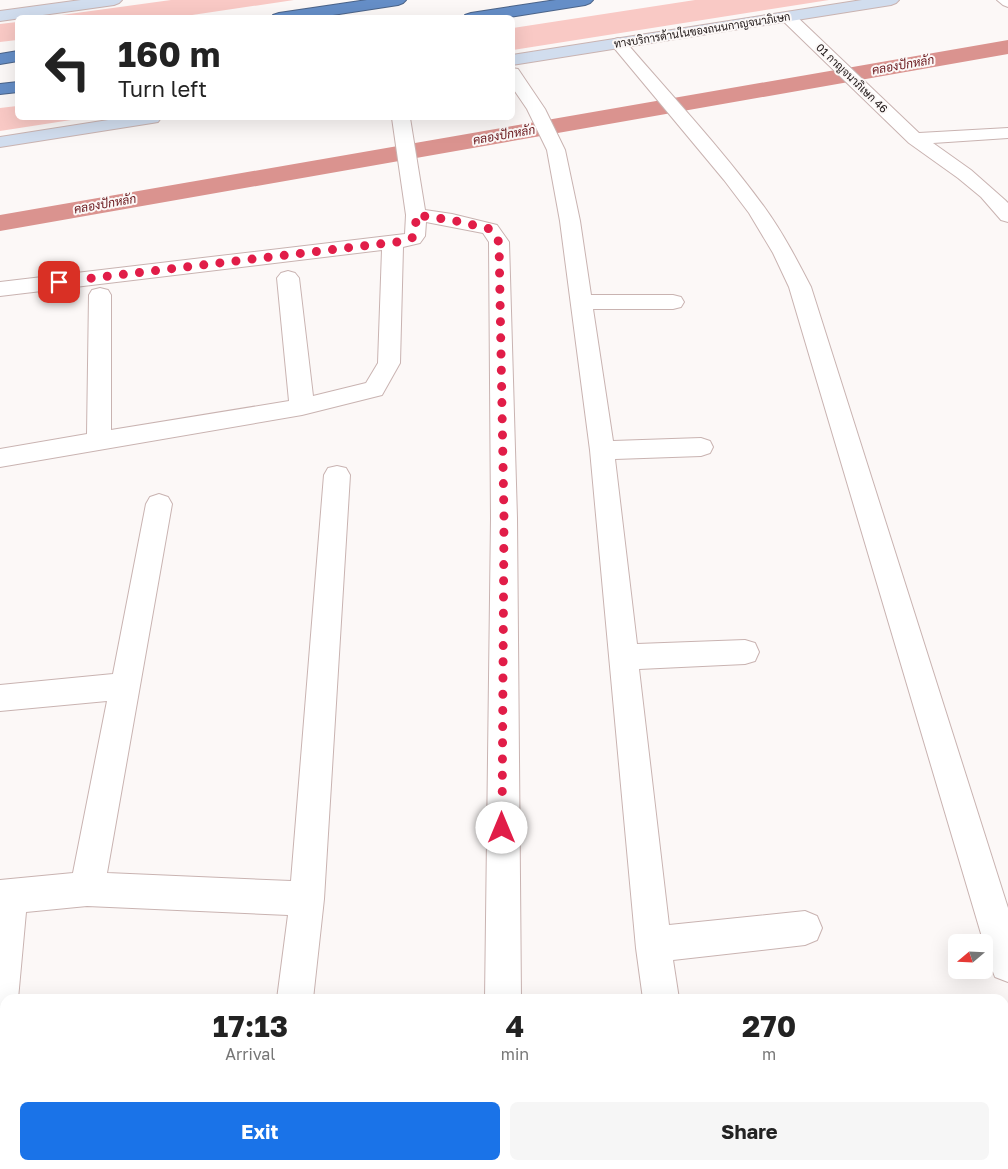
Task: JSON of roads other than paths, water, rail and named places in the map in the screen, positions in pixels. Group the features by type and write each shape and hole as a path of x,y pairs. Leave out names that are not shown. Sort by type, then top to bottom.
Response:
{"highway":[{"path":"299,15 398,0"},
{"path":"489,15 585,0"},
{"path":"0,58 15,56"},
{"path":"0,89 15,86"}],"main road":[{"path":"0,16 114,0"},
{"name":"ทางบริการด้านในของถนนกาญจนาภิเษก","path":"515,60 891,0"},
{"path":"0,142 139,120"}],"street":[{"name":"01 กาญจนาภิเษก 46","path":"788,16 915,139 966,174 997,202 1008,216"},
{"path":"618,43 731,176 758,212 782,252 800,288 1008,964"},
{"path":"515,78 536,109 556,150 570,220 602,450 623,657 661,994"},
{"path":"0,289 392,244 413,239 415,236 416,215 411,171 402,122"},
{"path":"915,139 1008,133"},
{"path":"416,215 452,220 490,229 499,242 504,518 503,994"},
{"path":"0,458 302,407 374,389 381,380 389,363 392,244"},
{"path":"288,278 302,407"},
{"path":"99,441 100,295"},
{"path":"581,302 673,302"},
{"path":"602,450 701,447"},
{"path":"296,994 307,899 337,475"},
{"path":"87,889 159,504"},
{"path":"623,657 745,652"},
{"path":"0,698 125,686"},
{"path":"0,994 5,897 87,889 307,899"},
{"path":"655,944 805,928"}],"waterway":[{"name":"คลองปักหลัก","path":"0,223 1008,47"}]}
